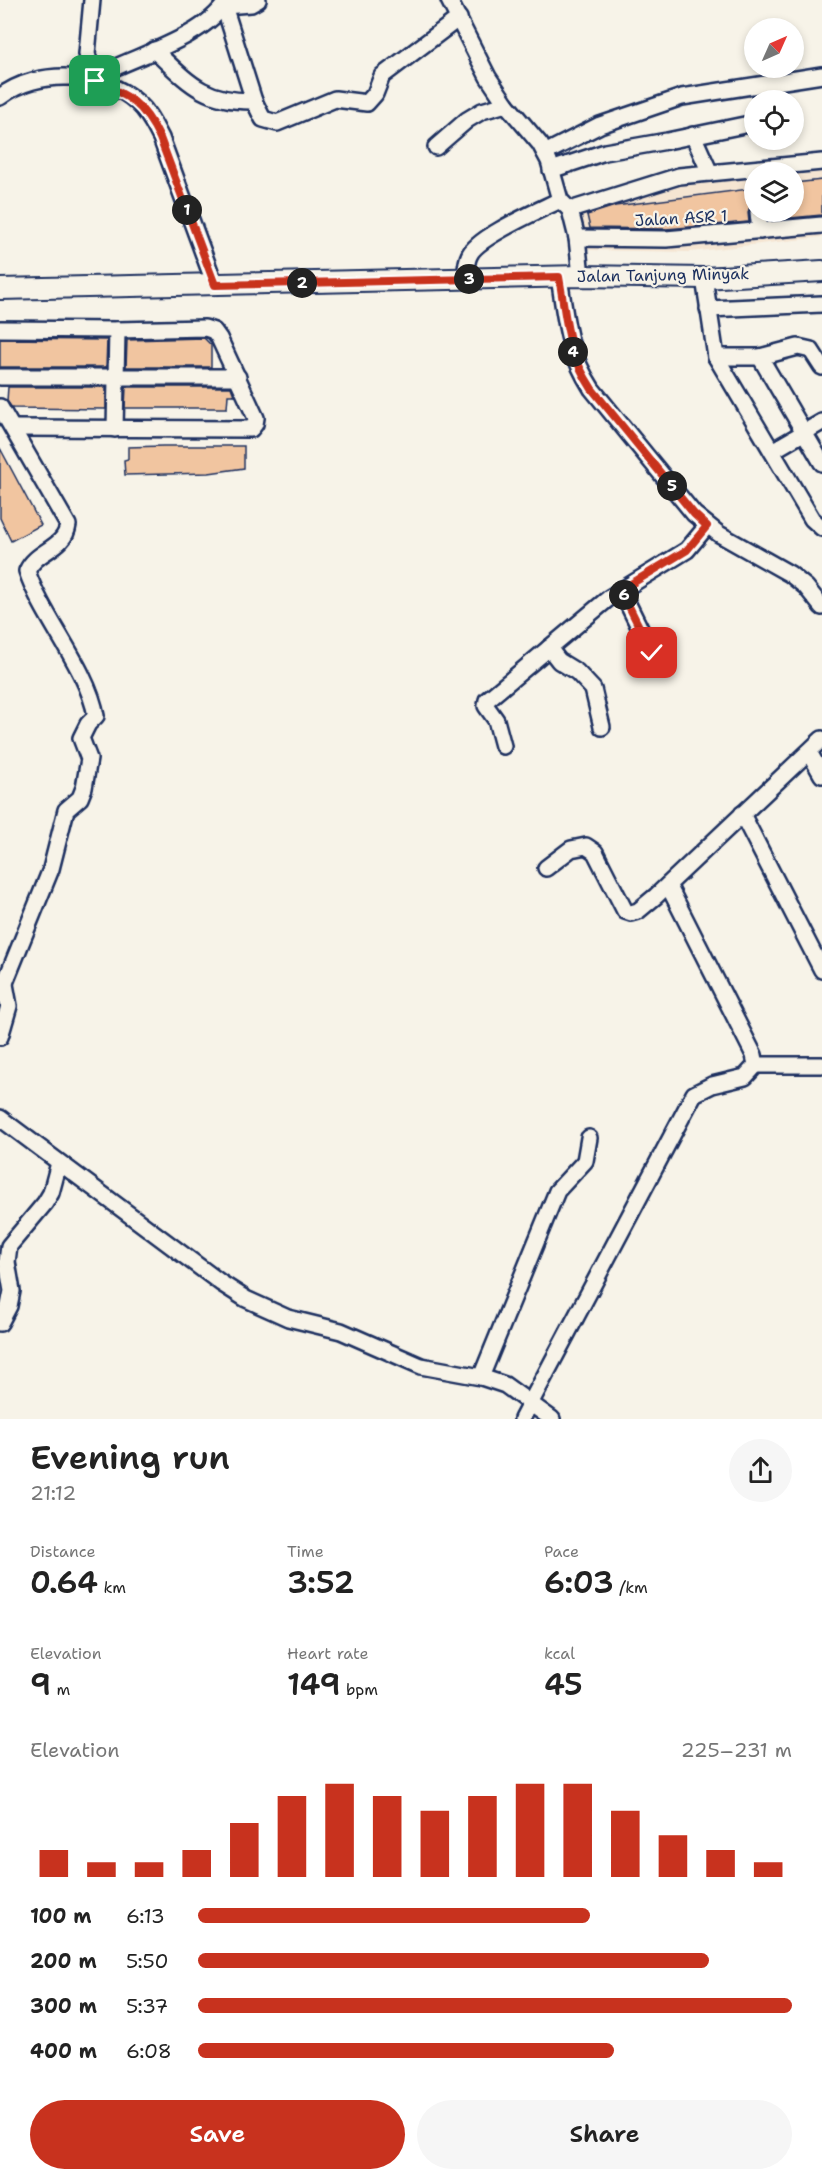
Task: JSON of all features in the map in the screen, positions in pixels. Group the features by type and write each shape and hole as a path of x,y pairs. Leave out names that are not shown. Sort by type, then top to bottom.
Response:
{"main road":[{"name":"Jalan Tanjung Minyak","path":"0,289 581,276 704,278 822,271"}],"street":[{"path":"92,0 87,54 96,82"},
{"path":"96,82 116,67 203,25 226,3 251,4 258,0"},
{"path":"449,0 488,77 506,104 545,153 577,238 581,276"},
{"path":"226,3 254,101 263,119 277,123 336,99 367,102 375,94 382,76 459,18"},
{"path":"154,50 205,94 219,99 254,101"},
{"path":"545,153 600,125 682,97 822,75"},
{"path":"0,97 18,85 50,78 83,78 132,98 151,119 160,138 215,285"},
{"path":"436,147 475,116 506,104"},
{"path":"551,170 605,152 744,125"},
{"path":"693,135 710,173"},
{"path":"804,165 822,162"},
{"path":"465,279 469,255 476,246 497,232 565,205 679,176 710,173 744,175"},
{"path":"759,222 760,231"},
{"name":"Jalan ASR 1","path":"577,238 666,239 822,225"},
{"path":"559,277 567,334 579,369 592,389 694,514 707,526 790,574 806,587 822,607"},
{"path":"704,278 716,357 812,519 822,528"},
{"path":"708,309 822,304"},
{"path":"0,329 205,328 214,332 238,377 256,418 251,429 13,428"},
{"path":"115,429 117,330"},
{"path":"716,357 760,357 798,347 811,350 822,367"},
{"path":"760,357 822,463"},
{"path":"0,377 238,377"},
{"path":"0,407 68,525 63,540 31,562 27,571 80,676 96,716 88,724 81,738 89,759 84,788 80,798 66,810 51,869 2,989 9,1006 0,1037"},
{"path":"772,451 822,422"},
{"path":"503,746 496,720 486,706 487,700 583,618 621,590 687,550 707,526"},
{"path":"621,590 652,653"},
{"path":"549,648 559,661 577,672 593,690 602,727"},
{"path":"546,868 571,849 586,846 595,852 625,911 631,913 638,911 822,739"},
{"path":"809,752 822,775"},
{"path":"742,814 822,970"},
{"path":"668,885 754,1055 756,1065"},
{"path":"522,1419 694,1094 712,1085 745,1077 756,1065 822,1065"},
{"path":"0,1118 221,1283 246,1299 288,1318 341,1331 421,1366 481,1377 505,1385 552,1419"},
{"path":"481,1377 558,1191 585,1161 590,1138"},
{"path":"0,1323 9,1306 12,1291 7,1262 9,1246 45,1203 56,1178 59,1163"}],"shaded area":[{"path":"822,157 822,237 690,252 588,250 573,199 676,169 744,163 744,222 804,222 804,162 761,162"}],"building":[{"path":"822,180 822,215 804,217 804,182"},
{"path":"744,190 744,222 749,222 666,229 590,228 587,215 615,206"},
{"path":"204,338 211,345 211,367 126,367 127,340"},
{"path":"0,339 107,340 106,367 0,367"},
{"path":"8,387 106,387 106,409 12,408 7,401"},
{"path":"126,387 231,387 234,395 228,395 227,408 125,408"},
{"path":"244,446 244,468 209,473 125,475 124,460 128,459 128,447"},
{"path":"0,448 41,525 11,541 0,518"}],"route":[{"path":"95,81 132,98 151,119 215,285 559,277 567,334 579,369 592,389 694,514 707,526 687,550 621,590 652,653"}]}
